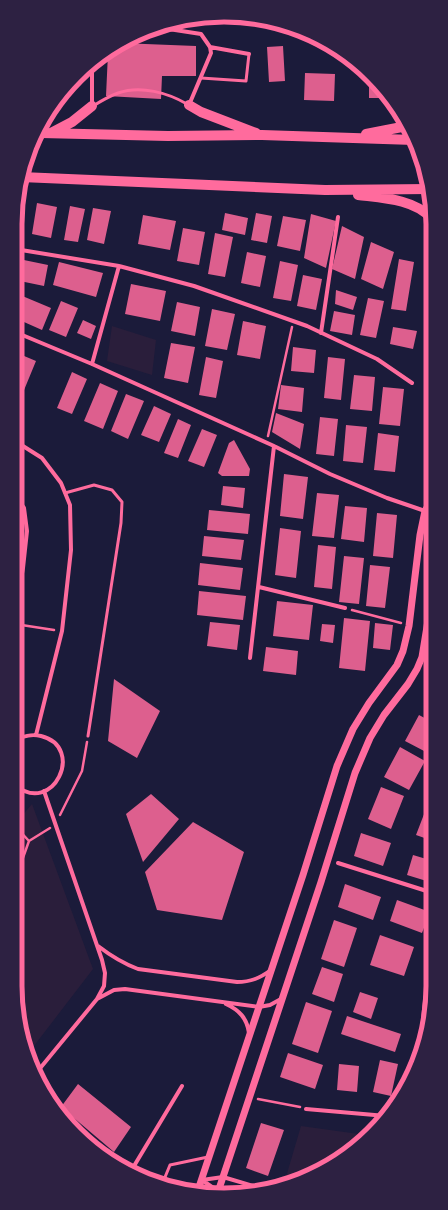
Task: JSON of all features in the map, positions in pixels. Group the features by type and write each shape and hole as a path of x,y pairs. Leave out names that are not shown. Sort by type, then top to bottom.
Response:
{"highway":[{"path":"189,105 201,112 262,135"},
{"path":"45,133 72,122 92,106"},
{"path":"331,138 368,134 401,127"},
{"path":"45,133 168,136 262,135 407,140"},
{"path":"28,177 325,190 423,189"},
{"path":"325,190 397,200 415,206 426,213"}],"street":[{"path":"171,29 201,34 210,47 211,53 189,105"},
{"path":"210,47 249,54"},
{"path":"92,71 92,106"},
{"path":"321,333 338,217"},
{"path":"22,250 119,266 194,286 294,321 321,333 377,360 412,383"},
{"path":"92,364 119,266"},
{"path":"22,335 92,364 274,446 330,474 387,498 426,511"},
{"path":"22,445 42,458 61,483 70,506 71,550 62,631 36,735"},
{"path":"250,658 274,446"},
{"path":"22,505 24,508 27,531 22,574"},
{"path":"200,1186 303,876 337,766 353,729 373,697 397,665 403,651 409,626 420,535 426,520"},
{"path":"259,587 345,608"},
{"path":"219,1188 321,882 355,773 374,732 384,715 408,684 417,669 422,657 426,635"},
{"path":"425,642 426,648"},
{"path":"22,738 27,736 36,735 44,737 57,746 63,760 63,768 60,776 51,788 36,793 22,790"},
{"path":"40,1069 97,999 104,986 105,973 98,946 44,791"},
{"path":"338,864 426,891"},
{"path":"98,946 123,964 138,968 237,982 248,982 255,980 272,969"},
{"path":"97,999 114,990 125,989 259,1007 281,999"},
{"path":"423,1016 426,997"},
{"path":"222,1002 233,1007 244,1016 250,1035"},
{"path":"134,1166 182,1086"},
{"path":"306,1109 379,1115"},
{"path":"202,1180 222,1177 252,1186"},
{"path":"202,1180 213,1188"}],"lane":[{"path":"201,78 246,81 249,54"},
{"path":"92,106 119,92 142,89 174,96 189,105"},
{"path":"65,493 94,485 112,490 122,502 121,523 88,736"},
{"path":"164,1179 170,1165 210,1156"}],"path":[{"path":"267,443 294,321"},
{"path":"345,608 409,626"},
{"path":"22,625 62,631"},
{"path":"82,771 88,736"},
{"path":"22,860 29,841"},
{"path":"249,1097 306,1109"}],"shaded area":[{"path":"112,326 156,340 152,375 107,361"},
{"path":"32,804 93,969 32,1048 26,1025 22,999 22,816"},
{"path":"301,1126 361,1134 325,1161 301,1173 286,1177"}],"building":[{"path":"134,44 196,46 196,76 162,76 161,99 106,96 108,59 123,49"},
{"path":"283,46 285,81 269,82 267,47"},
{"path":"305,73 335,74 334,101 304,100"},
{"path":"369,83 382,98 369,98"},
{"path":"37,203 57,207 51,238 32,234"},
{"path":"70,206 85,209 78,242 64,240"},
{"path":"93,208 111,211 104,244 87,240"},
{"path":"22,213 24,214 22,225"},
{"path":"225,213 248,218 245,235 222,230"},
{"path":"256,213 272,216 267,243 251,240"},
{"path":"311,214 336,221 326,268 304,258"},
{"path":"143,215 176,221 170,250 138,244"},
{"path":"283,216 306,220 300,251 277,246"},
{"path":"342,226 364,237 355,279 332,269"},
{"path":"183,228 205,232 199,265 177,261"},
{"path":"215,233 233,237 225,277 208,274"},
{"path":"371,242 394,252 383,289 361,279"},
{"path":"247,252 266,256 260,287 241,283"},
{"path":"399,259 414,262 406,311 391,309"},
{"path":"22,260 48,265 44,286 22,281"},
{"path":"280,261 298,265 291,301 273,298"},
{"path":"59,262 103,273 96,297 53,285"},
{"path":"303,275 322,279 316,310 297,306"},
{"path":"131,284 166,291 160,321 125,314"},
{"path":"336,290 357,297 353,310 335,304"},
{"path":"22,296 51,308 42,330 22,321"},
{"path":"368,298 384,301 376,338 360,335"},
{"path":"61,301 78,308 66,337 49,330"},
{"path":"177,302 200,307 195,336 171,331"},
{"path":"212,309 235,314 227,350 205,346"},
{"path":"334,311 355,315 352,335 330,331"},
{"path":"83,320 96,326 91,339 77,333"},
{"path":"243,321 266,326 260,359 237,355"},
{"path":"393,327 417,331 413,349 390,344"},
{"path":"171,343 195,347 188,383 164,378"},
{"path":"293,347 316,350 314,373 291,371"},
{"path":"22,355 36,361 22,395"},
{"path":"206,357 223,361 216,398 199,395"},
{"path":"328,357 345,359 341,400 324,398"},
{"path":"72,372 87,379 72,414 57,408"},
{"path":"354,375 375,377 372,411 350,409"},
{"path":"100,383 118,391 103,429 84,421"},
{"path":"281,385 304,388 302,412 278,409"},
{"path":"383,387 404,389 400,426 379,424"},
{"path":"126,394 144,401 128,439 111,431"},
{"path":"154,406 171,414 159,442 141,435"},
{"path":"276,413 304,424 300,449 272,432"},
{"path":"320,417 338,419 334,456 316,454"},
{"path":"178,419 191,425 178,458 164,453"},
{"path":"346,425 367,427 363,463 343,461"},
{"path":"202,429 217,435 204,467 188,461"},
{"path":"378,433 399,436 395,472 374,470"},
{"path":"234,440 250,469 249,476 222,476 218,473 229,443"},
{"path":"284,474 308,477 303,519 280,516"},
{"path":"223,486 245,488 243,508 221,505"},
{"path":"317,493 339,495 334,538 312,536"},
{"path":"345,506 367,508 364,542 341,539"},
{"path":"209,510 250,514 248,534 207,530"},
{"path":"377,513 397,515 393,558 373,556"},
{"path":"280,528 301,531 296,578 275,575"},
{"path":"204,536 244,540 241,560 202,556"},
{"path":"318,545 336,547 332,589 314,587"},
{"path":"344,556 364,558 359,604 339,602"},
{"path":"200,563 243,568 240,590 198,585"},
{"path":"370,565 390,567 385,608 366,606"},
{"path":"199,591 246,596 243,620 197,615"},
{"path":"277,601 313,605 309,640 273,636"},
{"path":"344,618 370,621 365,671 339,668"},
{"path":"210,622 240,625 237,650 207,646"},
{"path":"375,623 393,625 390,650 373,648"},
{"path":"322,624 335,625 333,643 320,641"},
{"path":"266,647 298,651 296,675 263,671"},
{"path":"114,679 160,711 137,758 108,741"},
{"path":"419,715 426,719 426,752 405,741"},
{"path":"400,747 425,761 409,790 384,777"},
{"path":"381,787 404,796 391,829 368,819"},
{"path":"151,794 179,819 143,862 126,814"},
{"path":"426,809 426,839 416,835"},
{"path":"193,822 244,852 222,920 157,910 145,872"},
{"path":"361,833 391,843 383,866 354,856"},
{"path":"413,855 426,859 426,881 407,875"},
{"path":"345,884 381,897 373,920 338,907"},
{"path":"397,900 426,911 426,922 422,933 390,921"},
{"path":"334,920 357,928 344,967 321,959"},
{"path":"380,935 414,947 404,976 370,965"},
{"path":"322,967 343,974 334,1002 312,994"},
{"path":"360,992 378,998 371,1019 353,1012"},
{"path":"306,1002 332,1011 318,1053 292,1044"},
{"path":"347,1016 401,1034 395,1052 341,1034"},
{"path":"288,1053 323,1065 315,1089 280,1077"},
{"path":"380,1060 398,1064 391,1096 373,1092"},
{"path":"339,1064 359,1066 357,1092 337,1090"},
{"path":"78,1084 131,1127 114,1152 62,1106"},
{"path":"261,1123 284,1130 268,1176 246,1168"}]}
